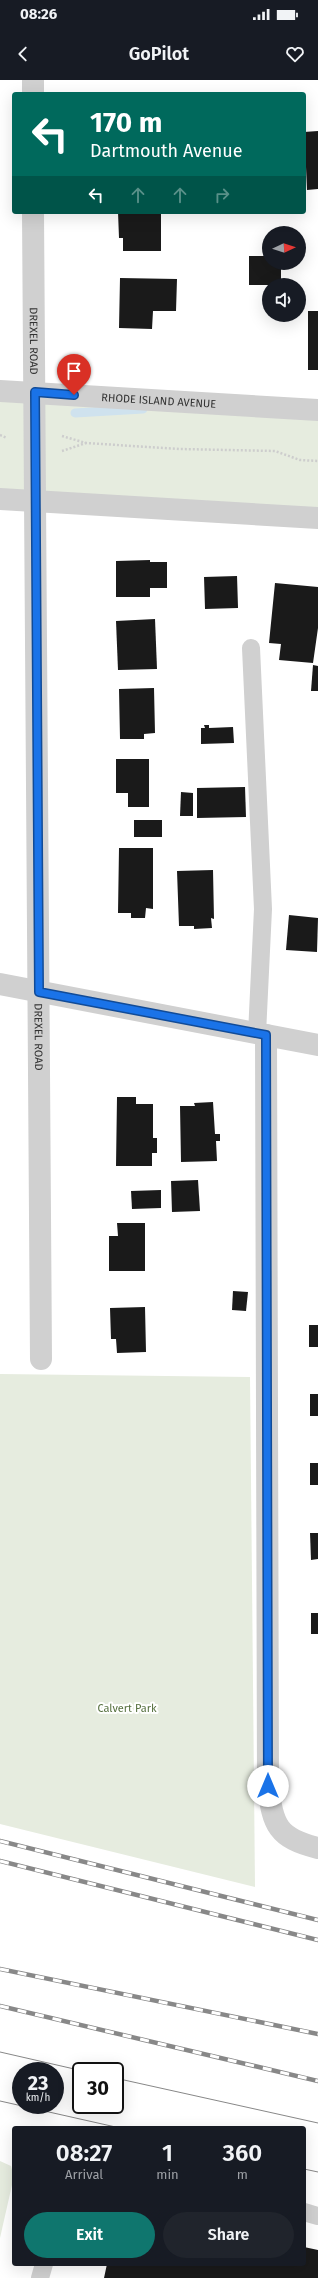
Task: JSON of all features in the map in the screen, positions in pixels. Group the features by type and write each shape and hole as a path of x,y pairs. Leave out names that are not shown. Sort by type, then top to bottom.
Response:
{"street":[{"path":"33,80 33,92"},
{"name":"DREXEL ROAD","path":"33,214 41,1359"},
{"name":"RHODE ISLAND AVENUE","path":"0,391 318,410"},
{"path":"0,499 318,518"},
{"path":"0,984 318,1045"},
{"path":"262,1035 268,1786 271,1811 278,1828 293,1840 318,1848"}],"lane":[{"path":"251,648 263,909 262,1035"},
{"path":"306,2213 318,2216"},
{"path":"40,2278 43,2266"}],"path":[{"path":"86,443 178,449 274,451 300,460 318,461"}],"green space":[{"path":"0,391 318,410 318,514 0,499"},
{"name":"Calvert Park","path":"0,1374 250,1377 255,1887 0,1824"},
{"path":"0,2161 11,2166 12,2185 0,2238"}],"building":[{"path":"318,131 318,189 307,190 306,132"},
{"path":"118,214 161,214 161,251 123,251 123,238 119,238"},
{"path":"249,256 262,256 262,270 281,270 281,278 262,278 262,285 249,285"},
{"path":"120,278 177,279 176,311 153,311 152,329 119,328"},
{"path":"308,311 318,311 318,370 308,370"},
{"path":"150,560 150,562 167,562 167,588 150,588 150,597 116,597 116,561"},
{"path":"237,576 238,608 205,609 204,577"},
{"path":"275,583 318,587 318,628 313,663 279,660 281,644 269,643"},
{"path":"155,619 157,669 118,670 116,621"},
{"path":"313,665 318,666 318,691 311,691"},
{"path":"154,688 155,733 144,734 144,739 120,739 119,689"},
{"path":"204,725 209,725 209,728 233,727 234,743 201,744 201,728 205,728"},
{"path":"116,759 149,759 149,807 128,807 128,793 116,793"},
{"path":"245,787 246,817 197,818 197,788"},
{"path":"181,792 193,793 193,816 180,816"},
{"path":"134,820 162,820 162,837 134,837"},
{"path":"119,848 153,848 153,909 146,908 145,918 131,918 131,913 118,913"},
{"path":"213,870 214,919 211,918 212,928 194,929 194,926 179,926 177,871"},
{"path":"289,915 318,918 317,952 286,950"},
{"path":"117,1097 136,1097 136,1104 153,1104 153,1138 157,1138 157,1153 152,1153 152,1166 116,1166"},
{"path":"213,1102 215,1134 220,1134 220,1141 216,1141 217,1161 181,1162 180,1106 195,1106 194,1103"},
{"path":"198,1180 200,1211 172,1212 171,1181"},
{"path":"161,1190 161,1208 132,1209 131,1191"},
{"path":"117,1223 145,1223 145,1271 109,1271 109,1236 118,1236"},
{"path":"233,1291 248,1292 246,1311 232,1310"},
{"path":"145,1307 146,1352 117,1353 116,1339 111,1339 110,1308"},
{"path":"309,1325 318,1325 318,1347 309,1347"},
{"path":"310,1394 318,1394 318,1416 310,1416"},
{"path":"310,1463 318,1463 318,1485 310,1485"},
{"path":"310,1533 318,1533 318,1559 311,1560"},
{"path":"311,1613 318,1613 318,1634 311,1634"},
{"path":"306,2247 318,2250 318,2278 104,2278 107,2266 306,2266"}],"waterway":[{"path":"75,413 143,409"}],"tram line":[{"path":"0,2052 72,2068"},
{"path":"124,2080 318,2123"},
{"path":"0,2101 111,2126"},
{"path":"306,2169 318,2172"}],"railway":[{"path":"0,1841 318,1920"},
{"path":"0,1861 318,1940"},
{"path":"0,1969 318,2034"},
{"path":"0,2006 318,2081"}],"route":[{"path":"74,395 35,392 34,429 39,992 266,1035 268,1786"}]}
